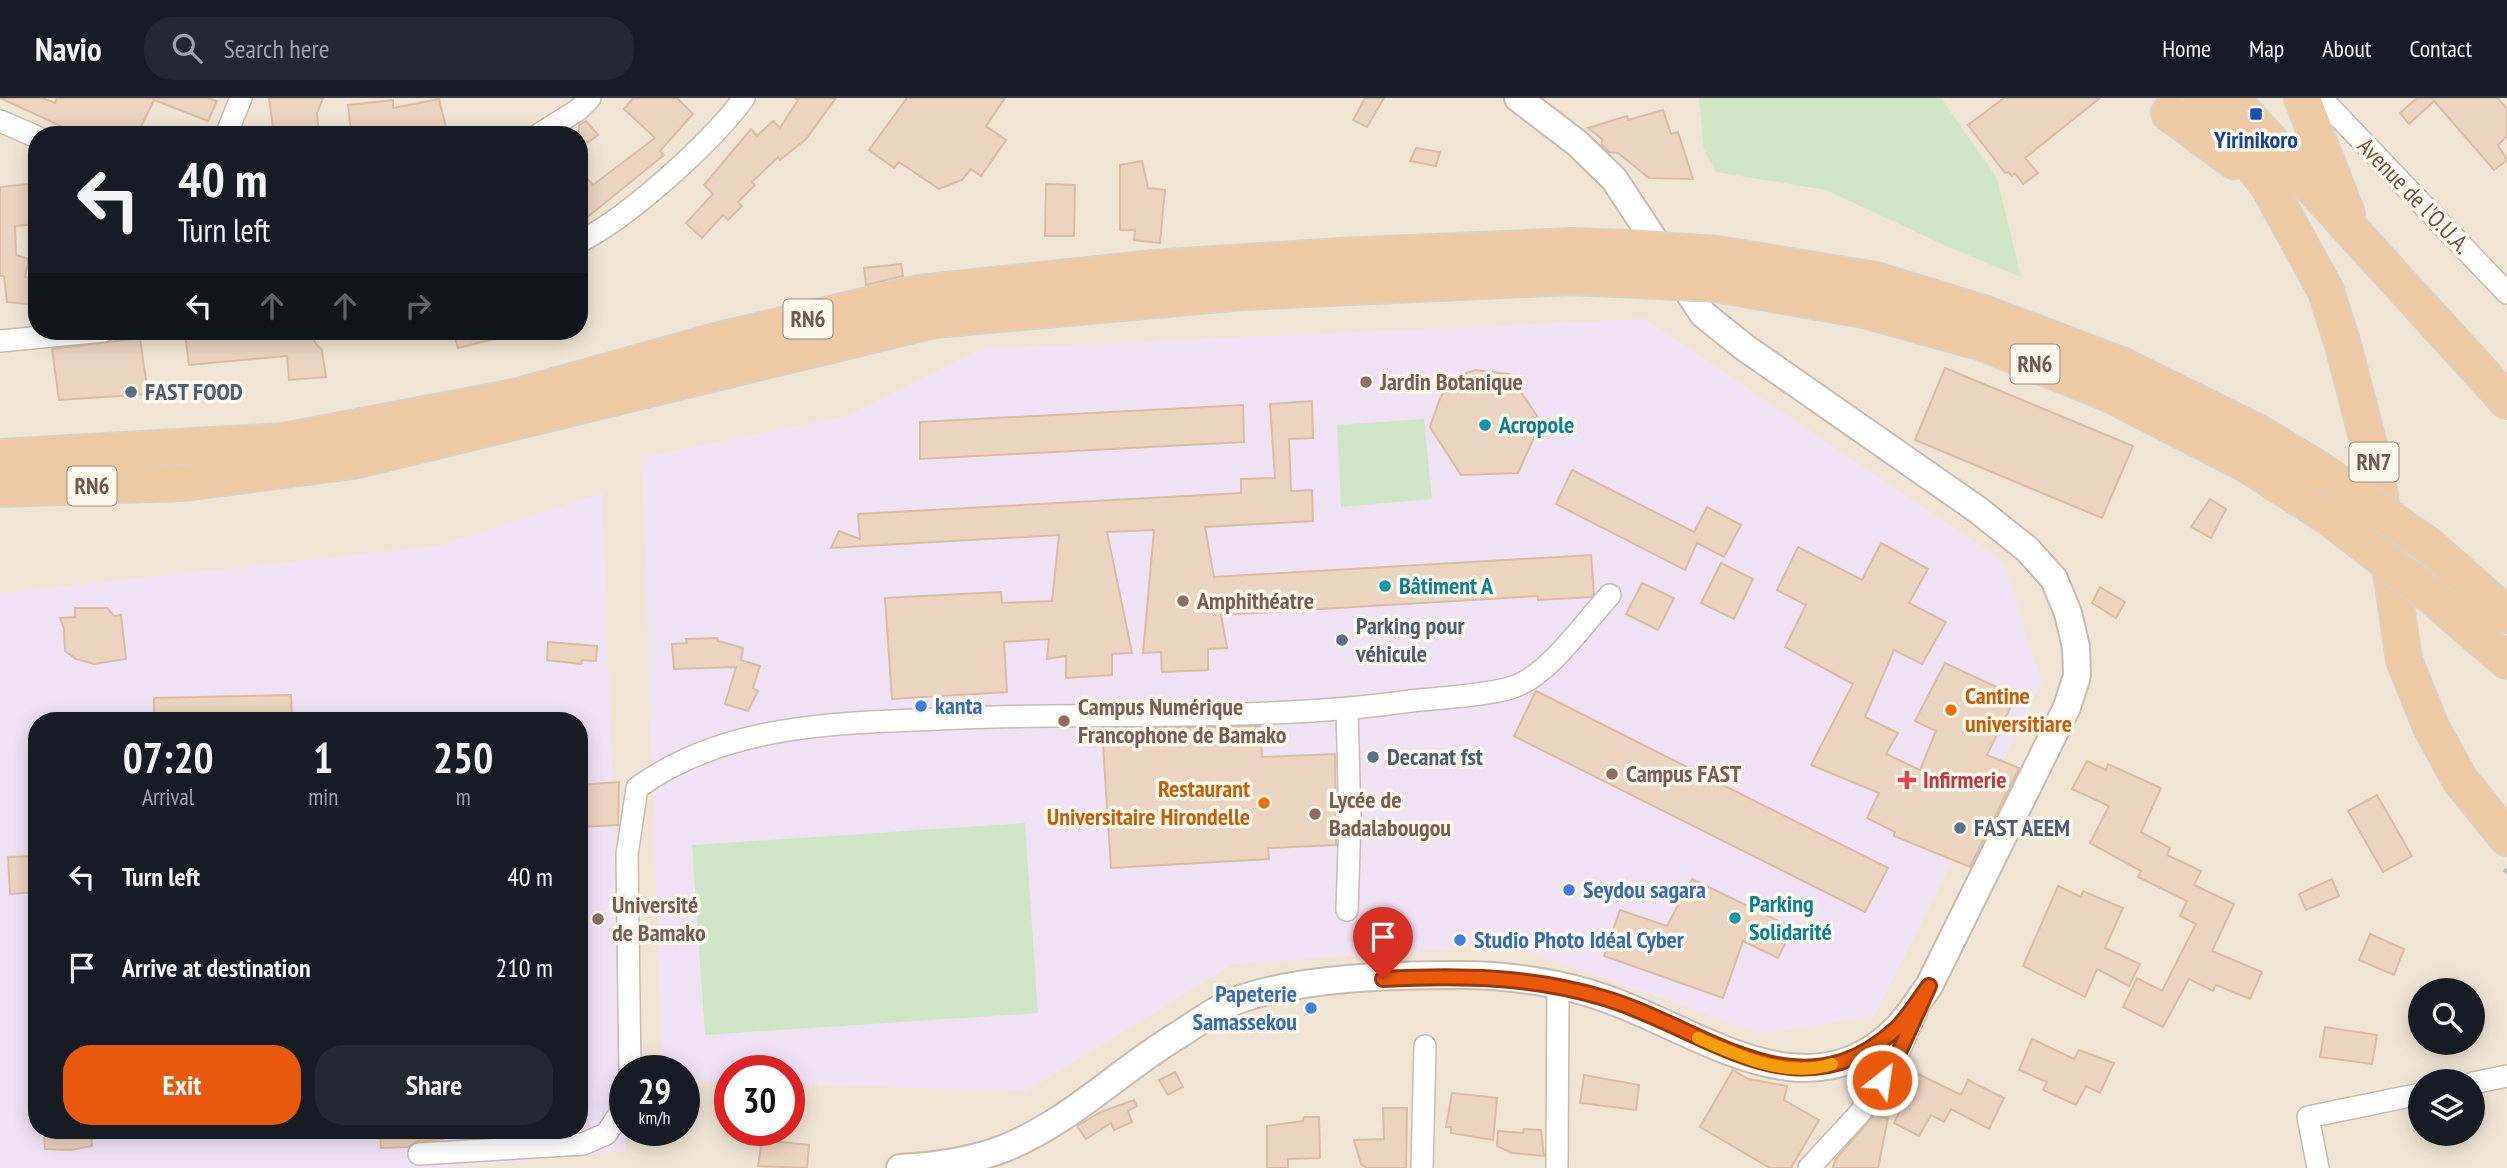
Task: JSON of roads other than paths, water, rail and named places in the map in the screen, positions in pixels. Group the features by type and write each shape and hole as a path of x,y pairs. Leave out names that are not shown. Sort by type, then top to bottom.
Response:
{"highway":[{"name":"RN7","path":"2201,98 2269,187 2326,291 2377,476 2404,660 2431,727 2460,780 2507,838"},
{"path":"2231,98 2507,401"},
{"path":"2302,98 2353,230"},
{"path":"2162,105 2269,187"},
{"name":"RN6","path":"0,457 284,441 515,397 719,340 919,293 1154,268 1340,256 1572,246 1627,248 1716,269 1983,343 2122,400 2248,465 2327,516 2429,594 2507,661"},
{"name":"RN6","path":"0,489 183,483 353,461 934,320 1243,292 1570,277 1639,280 1716,269 1875,280 1986,314 2121,365 2259,433 2323,472 2428,545 2507,615"}],"street":[{"path":"230,126 242,98"},
{"path":"552,126 578,110 590,98"},
{"path":"588,238 603,230 722,128 744,98"},
{"path":"1518,98 1577,143 1614,179 1703,314 1744,347 1978,510 2027,549 2054,579 2068,613 2076,646 2077,676 2067,707 1929,986 1894,1063 1859,1114 1810,1168"},
{"name":"Avenue de l'O.U.A.","path":"2321,98 2507,293"},
{"path":"0,121 28,133"},
{"path":"0,341 28,338"},
{"path":"630,1055 627,855 637,788 655,775 723,743 835,723 1026,716 1347,710 1516,687 1544,668 1610,595"},
{"path":"1347,710 1350,820 1347,910"},
{"path":"900,1168 944,1165 1005,1148 1059,1119 1152,1051 1232,1003 1302,983 1464,975 1558,987 1605,998 1741,1057 1793,1069 1822,1068 1855,1057 1878,1044 1899,1026 1929,986"},
{"path":"1557,1168 1558,987"},
{"path":"1422,1168 1425,1046"},
{"path":"2485,1081 2507,1076"},
{"path":"2318,1168 2308,1117 2408,1096"},
{"path":"419,1154 583,1144 606,1134 609,1130"}],"place":[{"name":"Yirinikoro","path":"2256,114"},
{"name":"Jardin Botanique","path":"1366,382"},
{"name":"FAST FOOD","path":"131,392"},
{"name":"Acropole","path":"1485,425"},
{"name":"Bâtiment A","path":"1385,586"},
{"name":"Amphithéatre","path":"1183,601"},
{"name":"Parking pour véhicule","path":"1342,640"},
{"name":"kanta","path":"921,706"},
{"name":"Cantine universitiare","path":"1951,710"},
{"name":"Campus Numérique Francophone de Bamako","path":"1064,721"},
{"name":"Decanat fst","path":"1373,757"},
{"name":"Campus FAST","path":"1612,774"},
{"name":"Infirmerie","path":"1907,780"},
{"name":"Restaurant Universitaire Hirondelle","path":"1264,803"},
{"name":"Lycée de Badalabougou","path":"1315,814"},
{"name":"FAST AEEM","path":"1960,828"},
{"name":"Seydou sagara","path":"1569,890"},
{"name":"Parking Solidarité","path":"1735,918"},
{"name":"Université de Bamako","path":"598,919"},
{"name":"Studio Photo Idéal Cyber","path":"1460,940"},
{"name":"Papeterie Samassekou","path":"1311,1008"}]}
